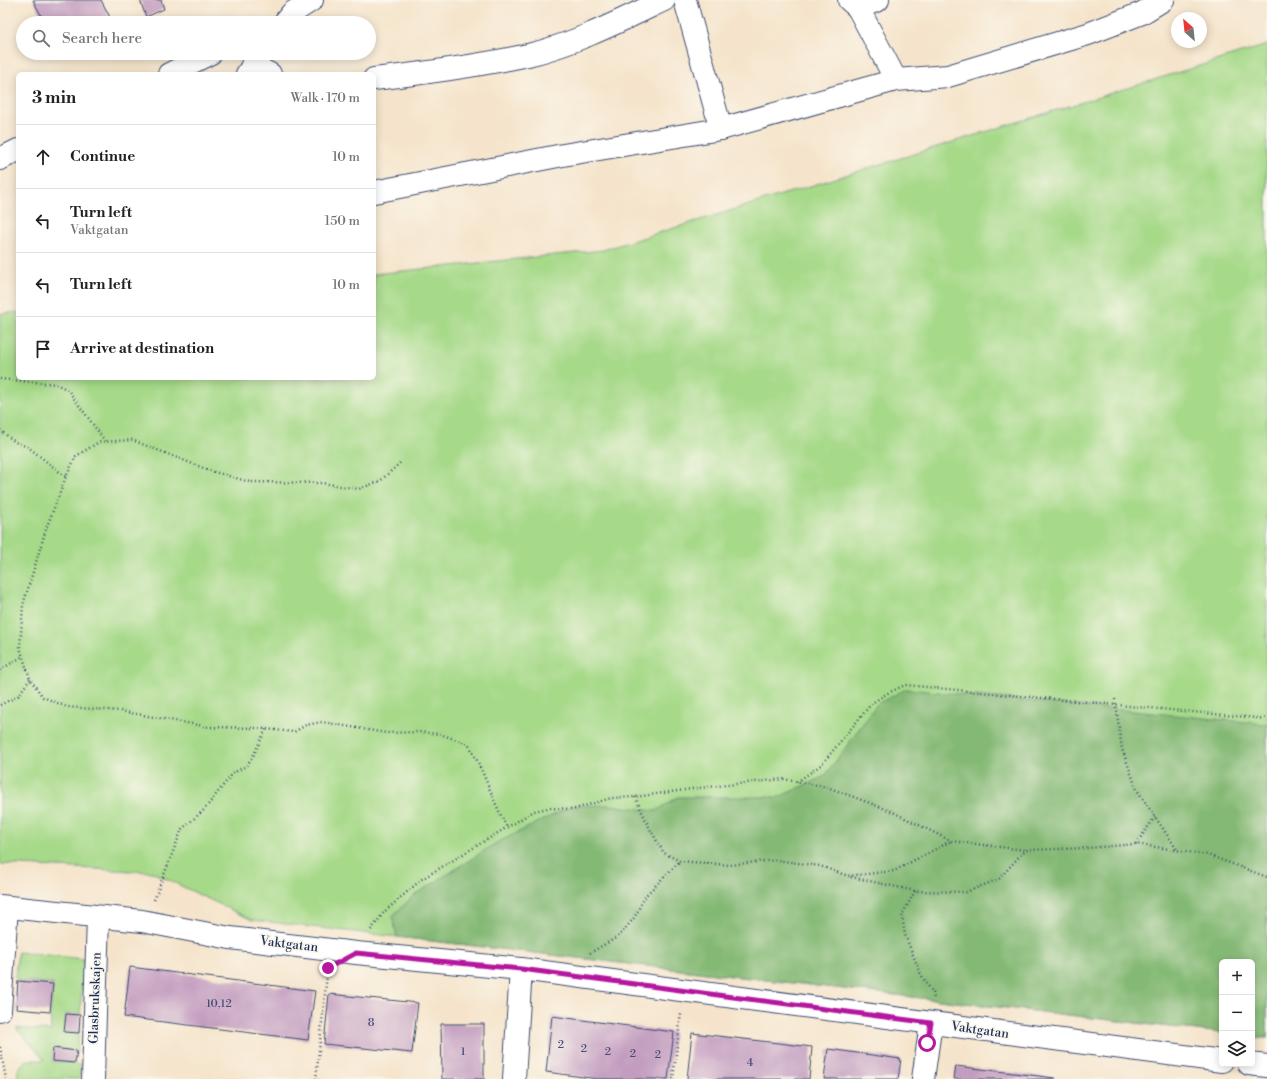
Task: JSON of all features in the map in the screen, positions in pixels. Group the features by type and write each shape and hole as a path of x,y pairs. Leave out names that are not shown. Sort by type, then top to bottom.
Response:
{"street":[{"path":"291,16 312,0"},
{"path":"376,79 434,72 529,55 602,30 664,0"},
{"path":"686,0 722,129"},
{"path":"376,192 563,155 722,129 896,80 948,76 1088,34 1142,13 1163,0"},
{"path":"862,3 896,80"},
{"path":"173,72 197,60"},
{"path":"0,159 16,151"},
{"path":"0,1010 3,907"},
{"name":"Vaktgatan","path":"3,907 149,923 230,938 356,953 521,969 1219,1061"},
{"name":"Glasbrukskajen","path":"93,1079 98,917"},
{"path":"514,1079 521,969"},
{"path":"923,1079 931,1023"},
{"path":"1255,1065 1267,1066"}],"path":[{"path":"0,379 56,384 68,390 105,441"},
{"path":"0,430 15,442 28,447 66,477"},
{"path":"400,463 380,481 359,489 322,483 250,482 211,471 132,440 99,442 76,456 66,477 46,529 23,605 20,648 30,679 44,697 67,707 120,711 209,727 266,729 294,732 306,725 322,722 386,733 419,732 440,734 468,744 478,761 496,806 507,827"},
{"path":"0,670 23,656"},
{"path":"0,705 18,696 30,679"},
{"path":"797,782 822,764 872,703 905,685 1267,719"},
{"path":"1115,699 1122,749 1137,790 1178,850"},
{"path":"149,923 155,892 182,829 204,810 233,773 246,766 252,758 266,729"},
{"path":"316,1079 328,968 356,953 384,912 422,879 534,811 548,808 575,809 611,798 635,797 751,782 783,780 834,789 891,811 951,841 1025,850 1089,848 1136,844 1208,855 1267,877"},
{"path":"635,797 650,829 664,853 680,861 729,865 776,860 820,866 848,876 915,891 966,892 999,879 1025,850"},
{"path":"1136,844 1155,817"},
{"path":"848,876 894,871 951,841"},
{"path":"568,975 592,951 619,936 634,918 646,895 680,861"},
{"path":"915,891 902,915 905,936 921,975 933,993 935,1010 931,1023"},
{"path":"672,1079 681,1014"},
{"path":"0,1047 6,1079"}],"green space":[{"path":"1267,45 1267,1038 1255,1037 1255,959 1219,959 1219,1033 252,920 152,872 0,864 0,314 16,312 16,380 376,380 376,274 603,250"},
{"path":"906,689 1267,724 1267,1038 1255,1037 1255,959 1219,959 1219,1033 397,937 392,916 416,894 498,842 572,806 609,805 656,811 678,797 779,797 825,776 877,704"},
{"path":"18,952 84,959 80,1015 66,1014 64,1032 79,1033 77,1051 54,1048 52,1061 81,1065 80,1079 17,1079 18,1070 26,1060 45,1060 16,1028 51,1031 50,1012 53,984 18,981 15,977"}],"building":[{"path":"33,0 101,0 109,16 41,16"},
{"path":"140,0 161,0 164,9 146,16"},
{"path":"130,967 315,991 308,1040 124,1017"},
{"path":"18,981 53,984 50,1012 16,1009"},
{"path":"329,994 418,1003 412,1053 324,1044"},
{"path":"66,1014 80,1015 79,1033 64,1032"},
{"path":"552,1016 674,1032 668,1079 598,1079 546,1072"},
{"path":"441,1024 484,1024 484,1079 442,1079"},
{"path":"692,1033 812,1047 809,1079 687,1079"},
{"path":"53,1048 77,1051 75,1063 52,1061"},
{"path":"828,1049 901,1059 898,1079 824,1079"},
{"path":"956,1066 1055,1078 1055,1079 954,1079"}],"route":[{"path":"328,968 356,953 521,969 931,1023 927,1043"}]}
